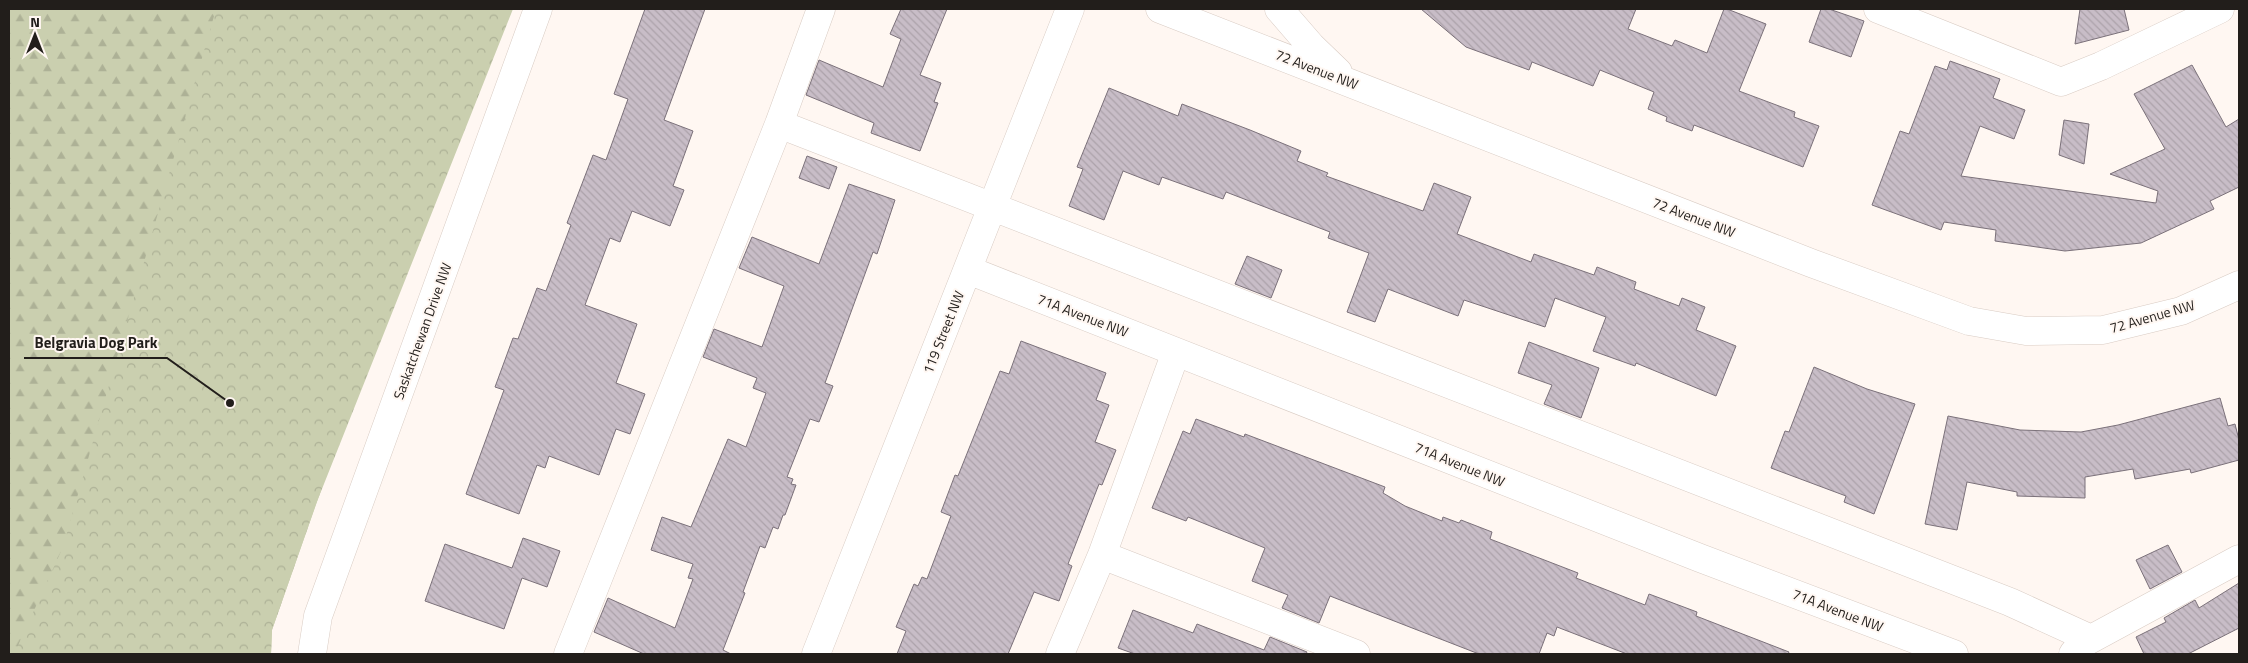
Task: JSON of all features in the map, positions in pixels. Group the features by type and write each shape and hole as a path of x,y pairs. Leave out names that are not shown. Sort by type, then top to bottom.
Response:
{"street":[{"name":"Saskatchewan Drive NW","path":"312,654 318,616 538,9"},
{"path":"568,654 779,124 821,9"},
{"name":"119 Street NW","path":"816,654 1070,9"},
{"name":"72 Avenue NW","path":"1160,9 1811,263 1969,321 2026,331 2104,330 2181,311 2239,285"},
{"path":"1279,9 1311,46 1346,80"},
{"path":"1878,9 2061,82 2101,66 2220,9"},
{"path":"779,124 2001,599 2082,647 2239,559"},
{"name":"71A Avenue NW","path":"968,270 1700,558 1954,654"},
{"path":"1060,654 1102,555 1176,352"},
{"path":"1102,555 1356,654"}],"green space":[{"path":"9,9 490,9 272,630 271,654 9,654"},
{"path":"216,9 513,9 316,504 272,630 271,654 14,654 63,547"}],"building":[{"path":"645,9 705,9 664,120 693,131 673,186 684,190 670,226 632,211 620,242 610,238 585,305 637,324 616,383 645,394 630,434 616,429 599,475 549,456 545,468 537,465 519,514 466,494 504,390 495,387 513,338 518,339 537,288 546,291 571,225 567,223 593,155 606,160 628,99 614,94"},
{"path":"901,9 947,9 920,75 941,83 934,102 938,103 920,151 871,133 874,123 806,95 819,60 883,87 901,39 890,34"},
{"path":"1421,9 1636,9 1628,29 1672,46 1675,40 1707,53 1724,9 1727,9 1766,24 1739,91 1795,112 1794,117 1819,126 1803,167 1694,125 1692,131 1666,121 1667,117 1648,109 1654,92 1600,70 1593,86 1532,62 1529,70 1466,47"},
{"path":"1821,9 1829,9 1864,21 1851,57 1809,42"},
{"path":"2080,9 2124,9 2129,30 2075,44"},
{"path":"1950,61 2000,79 1993,98 2025,110 2014,139 1980,126 1961,176 2156,203 2158,191 2110,174 2165,149 2134,94 2192,65 2226,127 2239,119 2239,187 2210,201 2214,209 2141,243 2065,251 1995,241 1996,230 1944,222 1941,230 1872,205 1900,131 1909,134 1935,66 1947,70"},
{"path":"1109,88 1178,116 1182,104 1250,130 1301,151 1297,161 1328,173 1326,176 1423,211 1434,183 1471,197 1457,234 1531,262 1534,254 1594,275 1597,267 1636,282 1634,289 1679,306 1682,298 1705,307 1696,330 1736,346 1716,396 1636,363 1635,366 1593,351 1606,317 1555,298 1545,327 1464,300 1458,316 1388,289 1375,322 1347,312 1369,253 1328,238 1330,232 1226,192 1223,199 1162,177 1159,185 1123,171 1104,220 1069,206 1083,169 1077,167"},
{"path":"2064,120 2089,124 2084,164 2059,155"},
{"path":"807,156 837,167 829,189 799,178"},
{"path":"849,184 895,200 877,254 873,252 825,383 833,386 819,422 810,419 787,477 793,479 791,484 796,485 785,515 783,515 778,529 773,527 765,548 760,546 743,592 745,593 723,650 731,654 644,654 594,632 608,598 675,628 693,579 688,578 693,564 651,550 662,517 691,527 728,439 746,447 766,393 753,388 757,378 703,357 714,329 762,347 784,286 739,268 752,237 819,264"},
{"path":"1247,256 1282,270 1271,298 1235,284"},
{"path":"1021,341 1106,373 1096,400 1109,405 1095,442 1116,450 1102,485 1099,484 1068,564 1072,566 1059,601 1034,592 1008,654 897,654 906,631 896,627 914,584 918,586 922,577 927,579 951,516 941,512 955,475 958,476 1000,371 1009,374"},
{"path":"1529,342 1599,368 1581,418 1544,404 1552,385 1518,373"},
{"path":"1814,367 1867,389 1915,404 1874,514 1844,502 1846,496 1771,468 1785,431 1789,432"},
{"path":"2220,398 2228,426 2235,424 2239,440 2239,460 2191,473 2190,469 2135,479 2133,469 2085,477 2085,498 2017,496 2017,492 1967,482 1957,530 1925,524 1948,416 2020,430 2081,432 2118,425"},
{"path":"1196,419 1244,437 1245,434 1385,487 1383,493 1405,506 1442,521 1443,517 1459,523 1461,520 1492,532 1490,539 1578,573 1576,578 1645,605 1649,594 1697,612 1696,616 1789,652 1788,654 1627,654 1557,627 1554,636 1547,633 1539,654 1479,654 1330,596 1319,623 1282,608 1288,595 1252,581 1265,548 1188,517 1186,521 1152,508 1183,431 1190,434"},
{"path":"523,538 560,551 547,587 522,578 504,629 425,601 445,544 512,568"},
{"path":"2168,545 2182,572 2150,589 2136,560"},
{"path":"2239,583 2239,628 2188,654 2144,654 2136,637 2166,622 2164,618 2195,600 2199,608"},
{"path":"1133,610 1193,633 1197,624 1264,650 1270,637 1307,652 1306,654 1135,654 1118,648"}],"place":[{"name":"Belgravia Dog Park","path":"230,403"}]}
